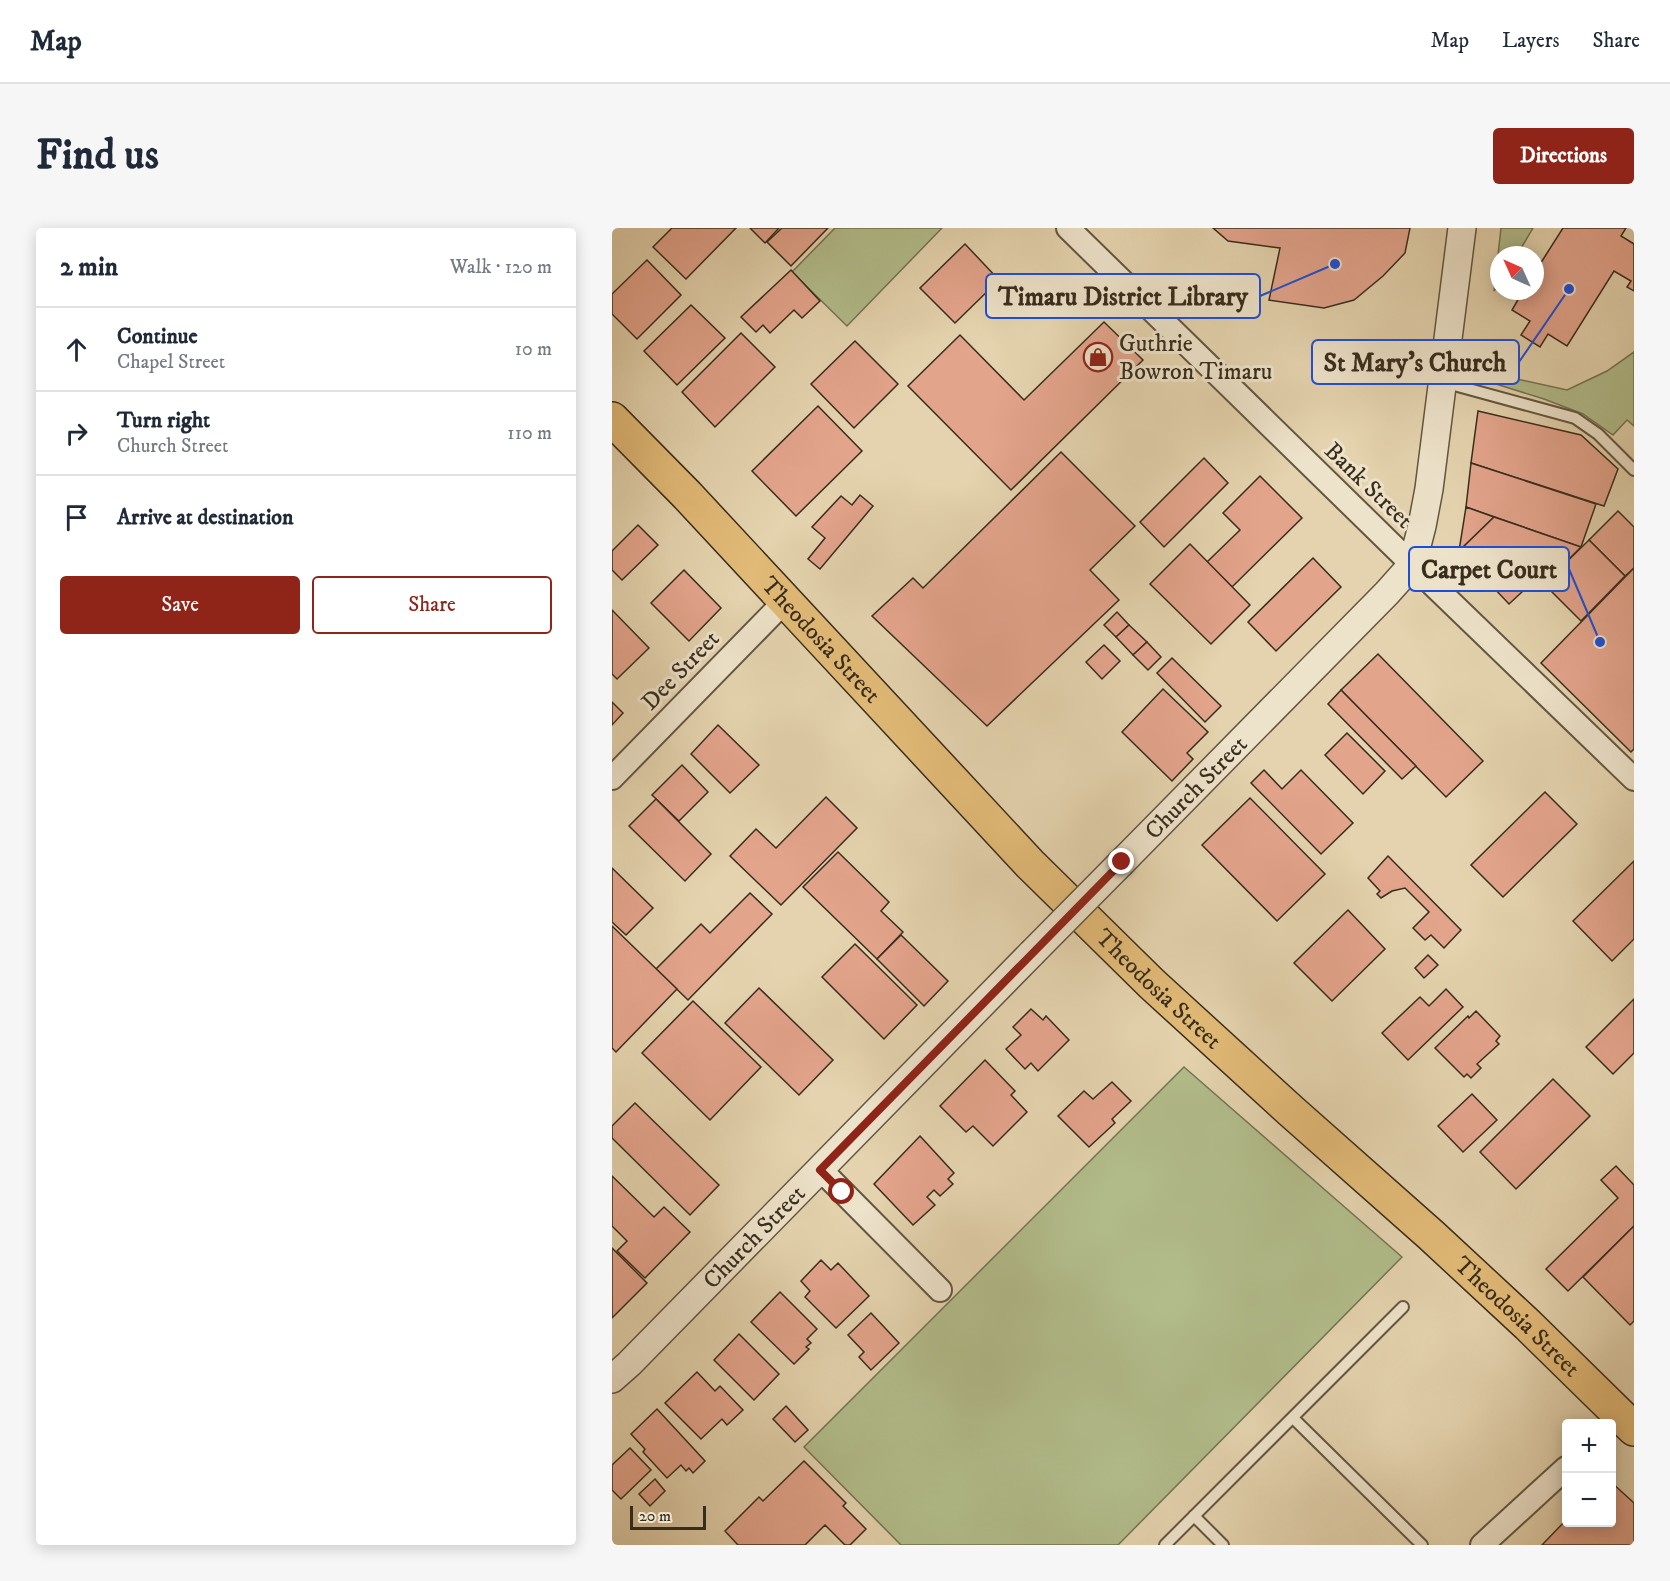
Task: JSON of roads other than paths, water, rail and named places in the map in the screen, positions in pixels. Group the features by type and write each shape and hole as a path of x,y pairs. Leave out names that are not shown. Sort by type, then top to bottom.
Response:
{"highway":[{"name":"Theodosia Street","path":"612,419 786,600 1030,864 1152,984 1431,1235 1528,1325 1626,1422"}],"street":[{"name":"Bank Street","path":"1068,228 1634,779"},
{"name":"Church Street","path":"612,1379 820,1170 1412,565 1429,489 1462,228"},
{"name":"Dee Street","path":"612,778 786,600"},
{"path":"820,1170 940,1290"},
{"path":"1482,1545 1562,1472"}],"lane":[{"path":"1443,381 1575,418 1598,434 1634,470"},
{"path":"1165,1545 1402,1307"},
{"path":"1293,1418 1422,1545"},
{"path":"1194,1516 1223,1545"}],"place":[{"name":"Timaru District Library","path":"1335,264"},
{"name":"St Mary's Church","path":"1569,289"},
{"name":"Guthrie Bowron Timaru","path":"1098,357"},
{"name":"Carpet Court","path":"1600,642"}]}
